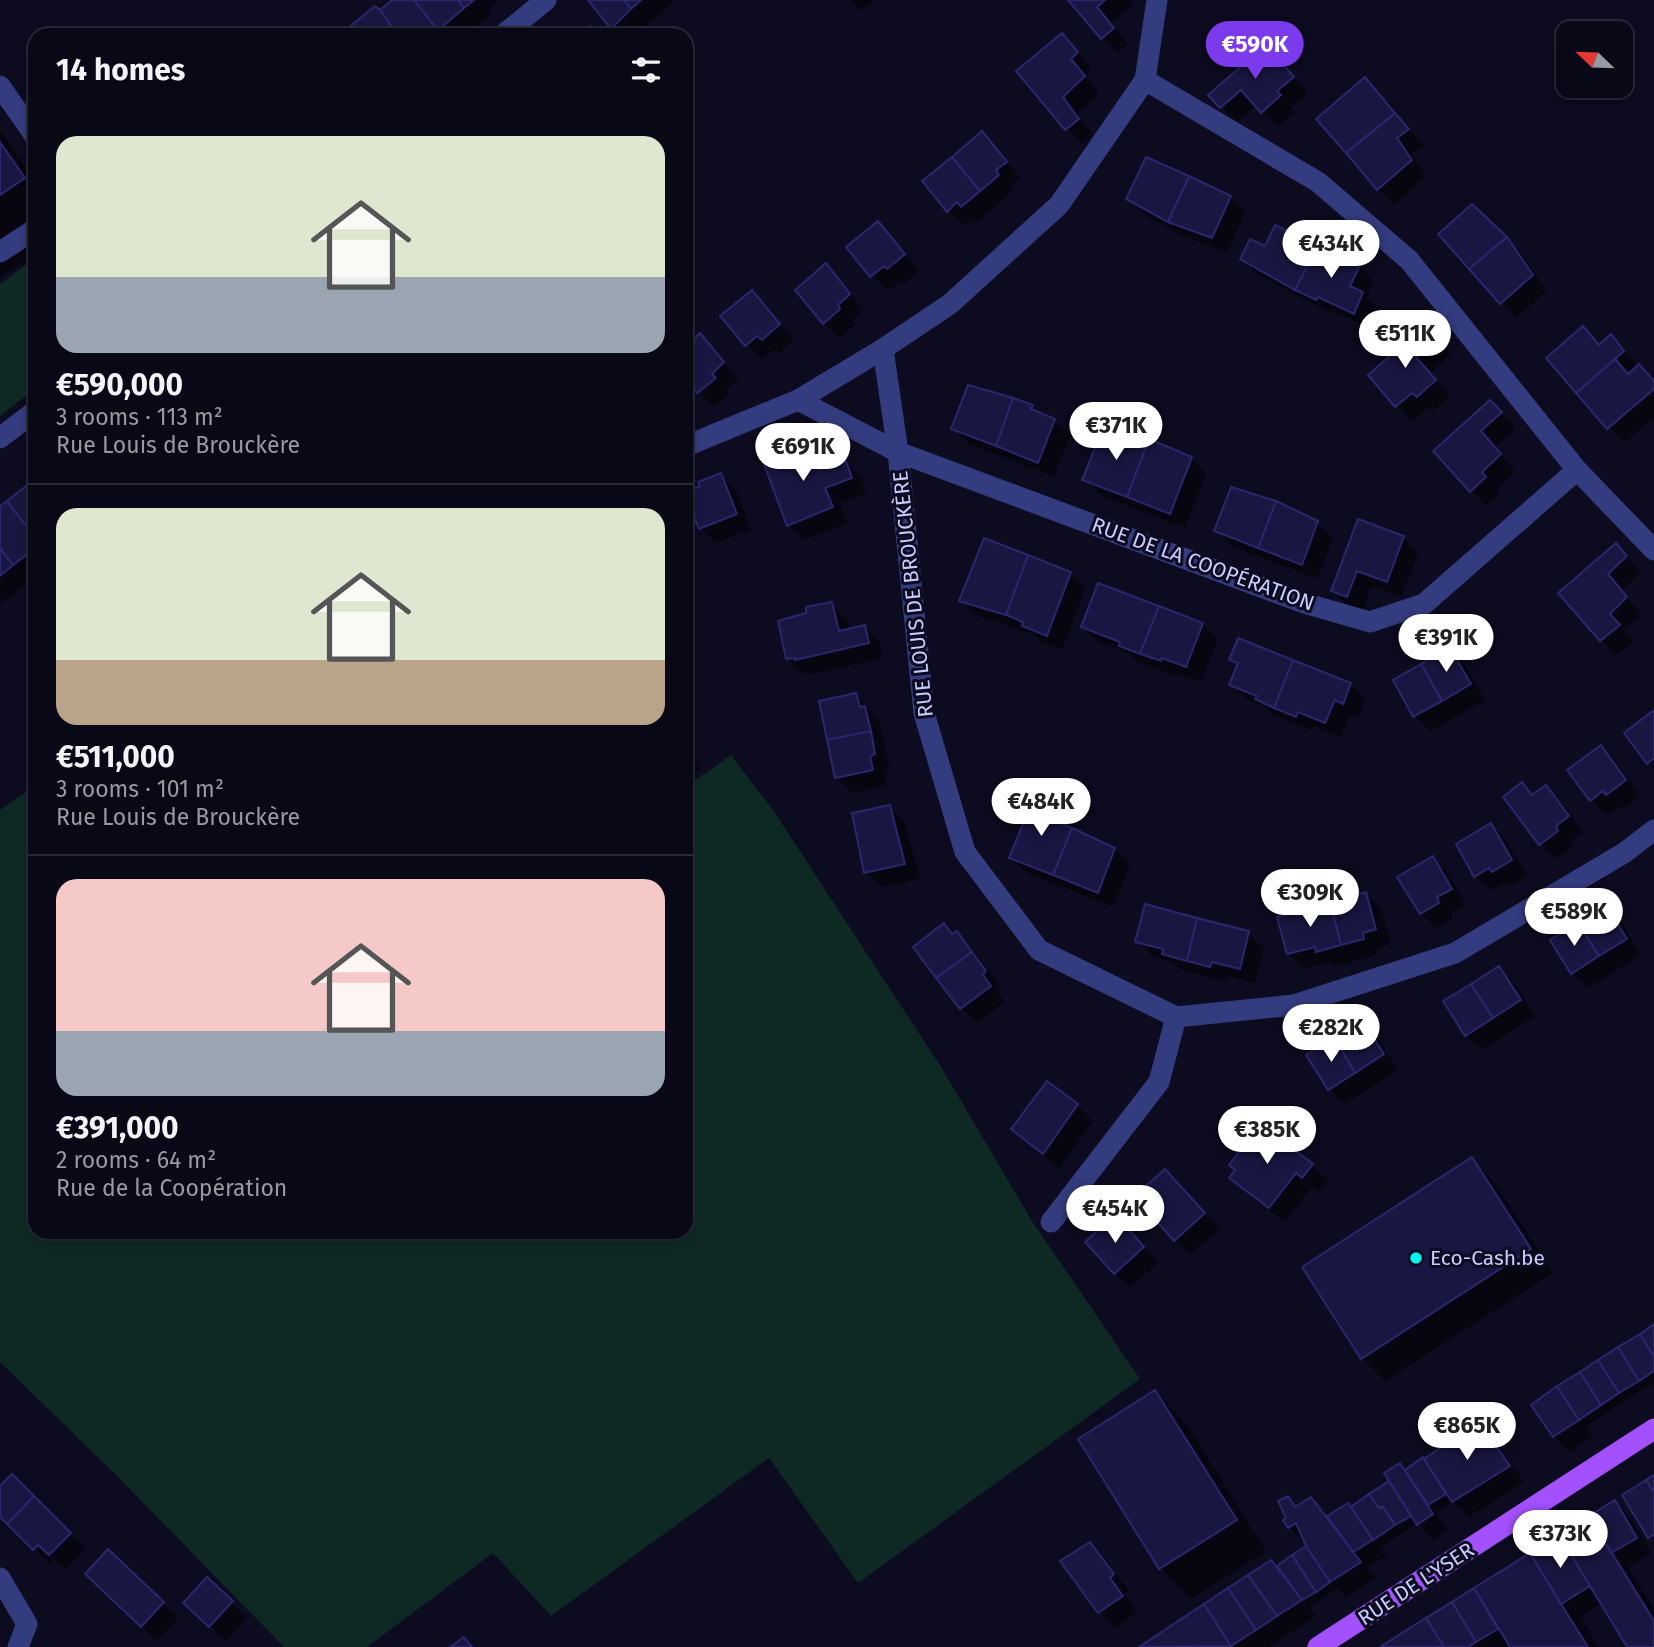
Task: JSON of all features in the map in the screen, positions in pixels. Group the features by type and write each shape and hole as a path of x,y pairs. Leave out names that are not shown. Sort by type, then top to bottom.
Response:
{"main road":[{"name":"RUE DE L'YSER","path":"1318,1647 1654,1429"}],"street":[{"path":"512,28 546,0"},
{"path":"693,443 798,400 883,349 950,304 1059,205 1145,79 1157,0"},
{"path":"1145,79 1318,181 1409,260 1577,470 1654,550"},
{"path":"0,86 28,126"},
{"path":"0,252 28,234"},
{"name":"RUE LOUIS DE BROUCKÈRE","path":"883,349 898,452 924,713 965,852 1039,950 1176,1017"},
{"name":"RUE DE LA COOPÉRATION","path":"798,400 898,452 1304,603 1370,622 1424,604 1577,470"},
{"path":"0,438 28,416"},
{"path":"1051,1222 1159,1082 1176,1017 1294,1005 1455,953 1624,853 1654,830"},
{"path":"0,1578 27,1624 18,1647"}],"green space":[{"path":"28,263 28,394 0,416 0,284"},
{"path":"731,755 775,813 941,1067 1032,1221 1140,1379 858,1583 769,1458 551,1616 493,1553 367,1647 284,1647 117,1476 0,1362 0,810 28,790 28,1239 693,1239 693,782"}],"building":[{"path":"392,0 414,0 436,28 393,28 380,10"},
{"path":"414,0 458,0 464,8 440,28 436,28"},
{"path":"458,0 474,0 464,8"},
{"path":"588,0 624,0 631,9 610,28"},
{"path":"624,0 641,0 631,9"},
{"path":"1068,0 1105,0 1097,7 1114,28 1101,39"},
{"path":"375,6 393,28 348,28"},
{"path":"1062,33 1078,52 1071,59 1085,76 1063,97 1079,119 1065,130 1016,71"},
{"path":"1266,45 1294,77 1277,91 1281,95 1261,113 1241,90 1220,108 1208,95"},
{"path":"1365,77 1395,113 1346,153 1316,119"},
{"path":"1395,113 1409,129 1397,138 1412,160 1377,190 1346,153"},
{"path":"982,131 1007,162 996,170 999,175 980,191 952,157"},
{"path":"0,142 25,178 0,195"},
{"path":"952,157 980,191 961,207 957,202 947,212 922,181"},
{"path":"1146,157 1189,176 1168,222 1126,199"},
{"path":"1189,176 1231,196 1212,238 1168,222"},
{"path":"1472,204 1507,237 1469,269 1438,234"},
{"path":"878,221 905,254 887,269 884,266 870,277 846,247"},
{"path":"1275,225 1318,245 1295,290 1240,259 1250,239 1265,246"},
{"path":"1507,237 1533,275 1500,304 1469,269"},
{"path":"1318,245 1360,265 1350,286 1363,292 1354,314 1318,297 1316,300 1295,290"},
{"path":"826,263 850,294 838,305 840,309 823,324 795,290"},
{"path":"752,290 780,324 762,340 757,336 745,346 720,316"},
{"path":"1425,325 1437,338 1416,357 1436,380 1417,397 1412,393 1395,407 1368,375"},
{"path":"1583,326 1599,345 1611,334 1624,351 1576,393 1546,358"},
{"path":"700,333 724,362 712,374 716,378 697,393 693,388 693,339"},
{"path":"1615,359 1628,374 1639,364 1654,381 1654,389 1607,429 1576,393"},
{"path":"968,385 1013,398 996,446 951,429"},
{"path":"1013,398 1033,405 1031,409 1055,419 1038,463 996,446"},
{"path":"1490,400 1502,412 1481,431 1501,454 1482,472 1486,477 1470,492 1433,451"},
{"path":"1119,427 1149,439 1127,497 1082,480 1100,436 1113,441"},
{"path":"1149,439 1192,457 1170,514 1127,497"},
{"path":"808,441 819,470 846,461 852,478 825,488 833,507 787,526 764,464 785,456 783,451"},
{"path":"721,473 737,514 699,529 693,514 693,489 700,486 698,482"},
{"path":"28,484 28,529 7,501"},
{"path":"1231,487 1276,501 1258,548 1214,531"},
{"path":"7,501 28,529 28,553 13,565 0,548 0,506"},
{"path":"1276,501 1318,521 1302,565 1258,548"},
{"path":"1358,519 1404,536 1387,582 1357,571 1347,597 1331,591"},
{"path":"984,538 1028,555 1006,615 959,601"},
{"path":"1616,543 1627,556 1608,574 1627,597 1610,614 1620,625 1600,641 1558,593"},
{"path":"0,548 13,565 0,576"},
{"path":"1028,555 1071,572 1047,636 1022,626 1023,622 1006,615"},
{"path":"1098,583 1159,606 1140,654 1119,646 1120,642 1081,627"},
{"path":"832,602 839,631 865,625 869,643 795,660 786,659 778,621 806,613 806,607"},
{"path":"1159,606 1203,623 1186,667 1162,658 1161,661 1140,654"},
{"path":"1238,638 1293,660 1274,708 1255,699 1257,696 1229,685 1238,663 1229,660"},
{"path":"1450,648 1471,684 1442,701 1421,664"},
{"path":"1293,660 1351,683 1343,704 1335,700 1325,723 1298,712 1296,717 1274,708"},
{"path":"1421,664 1442,701 1413,717 1393,680"},
{"path":"856,693 860,707 865,706 871,731 827,740 819,701"},
{"path":"1654,710 1654,758 1647,764 1624,733"},
{"path":"871,731 875,754 870,756 873,770 835,778 827,740"},
{"path":"1601,745 1626,780 1606,795 1603,791 1590,801 1567,770"},
{"path":"1522,782 1532,795 1546,785 1569,816 1556,826 1558,831 1539,845 1503,797"},
{"path":"1034,797 1060,807 1055,821 1072,828 1053,875 1009,858"},
{"path":"890,805 905,864 864,873 852,813"},
{"path":"1491,823 1512,860 1492,872 1489,868 1474,877 1456,844"},
{"path":"1072,828 1115,848 1098,893 1053,875"},
{"path":"1433,856 1452,889 1437,897 1439,903 1420,914 1397,877"},
{"path":"1366,892 1376,929 1363,933 1364,939 1341,945 1330,902"},
{"path":"1330,902 1341,945 1316,952 1315,947 1287,954 1277,917"},
{"path":"1145,904 1197,918 1187,961 1162,954 1163,949 1135,942"},
{"path":"1606,905 1627,939 1599,956 1577,922"},
{"path":"1197,918 1249,931 1240,969 1212,962 1210,967 1187,961"},
{"path":"1577,922 1599,956 1571,974 1550,940"},
{"path":"944,923 952,934 957,931 972,952 936,978 913,947"},
{"path":"972,952 986,971 983,975 991,986 960,1009 936,978"},
{"path":"1499,966 1521,1000 1493,1018 1471,984"},
{"path":"1471,984 1493,1018 1465,1036 1443,1001"},
{"path":"1362,1020 1384,1054 1355,1073 1334,1037"},
{"path":"1334,1037 1355,1073 1328,1090 1306,1055"},
{"path":"1047,1081 1078,1104 1043,1154 1011,1129"},
{"path":"1260,1124 1313,1164 1302,1178 1296,1173 1269,1208 1229,1178 1235,1170 1229,1165"},
{"name":"Eco-Cash.be","path":"1472,1157 1531,1249 1361,1359 1302,1267"},
{"path":"1165,1169 1205,1213 1174,1241 1138,1200 1150,1189 1147,1185"},
{"path":"1119,1218 1144,1247 1114,1274 1085,1242 1102,1226 1106,1230"},
{"path":"1654,1324 1654,1357 1640,1334"},
{"path":"1640,1334 1654,1357 1654,1371 1639,1381 1618,1347"},
{"path":"1618,1347 1639,1381 1619,1393 1598,1360"},
{"path":"1598,1360 1619,1393 1601,1405 1580,1372"},
{"path":"1580,1372 1601,1405 1579,1420 1557,1386"},
{"path":"1557,1386 1579,1420 1553,1437 1531,1405"},
{"path":"1155,1390 1237,1520 1159,1569 1078,1439"},
{"path":"1479,1422 1510,1466 1452,1502 1424,1459"},
{"path":"1423,1457 1446,1494 1428,1505 1405,1470"},
{"path":"1400,1463 1433,1514 1417,1525 1384,1473"},
{"path":"12,1474 34,1496 7,1524 0,1517 0,1486"},
{"path":"1654,1475 1654,1492 1646,1480"},
{"path":"1646,1480 1654,1492 1654,1534 1648,1538 1622,1495"},
{"path":"1389,1481 1411,1516 1395,1525 1383,1507 1379,1508 1369,1494"},
{"path":"1369,1494 1379,1508 1383,1507 1395,1525 1373,1540 1351,1507"},
{"path":"34,1496 71,1533 49,1555 38,1545 33,1550 7,1524"},
{"path":"1288,1496 1295,1507 1311,1497 1361,1562 1330,1582 1306,1546 1296,1523 1288,1528 1283,1520 1286,1518 1278,1501"},
{"path":"1615,1500 1637,1538 1611,1553 1589,1516"},
{"path":"1348,1503 1373,1540 1353,1552 1327,1516"},
{"path":"1589,1516 1654,1621 1654,1647 1627,1647 1559,1535"},
{"path":"1559,1535 1590,1586 1561,1604 1530,1553"},
{"path":"1090,1542 1114,1574 1110,1578 1123,1596 1098,1613 1060,1561"},
{"path":"1306,1546 1330,1582 1316,1592 1292,1555"},
{"path":"108,1549 164,1602 141,1627 85,1574"},
{"path":"1530,1553 1588,1647 1510,1647 1474,1588"},
{"path":"1292,1555 1316,1592 1302,1600 1277,1566"},
{"path":"1271,1560 1302,1600 1277,1616 1248,1575"},
{"path":"1248,1575 1277,1616 1256,1630 1228,1588"},
{"path":"207,1577 233,1601 209,1627 183,1603"},
{"path":"1228,1588 1256,1630 1231,1646 1204,1604"},
{"path":"1474,1588 1498,1629 1476,1642 1452,1602"},
{"path":"1452,1602 1476,1642 1468,1647 1444,1647 1426,1618"},
{"path":"1204,1604 1231,1646 1139,1647"},
{"path":"1426,1618 1444,1647 1380,1647"},
{"path":"464,1637 472,1647 450,1647"}],"place":[{"name":"Eco-Cash.be","path":"1416,1258"}]}
